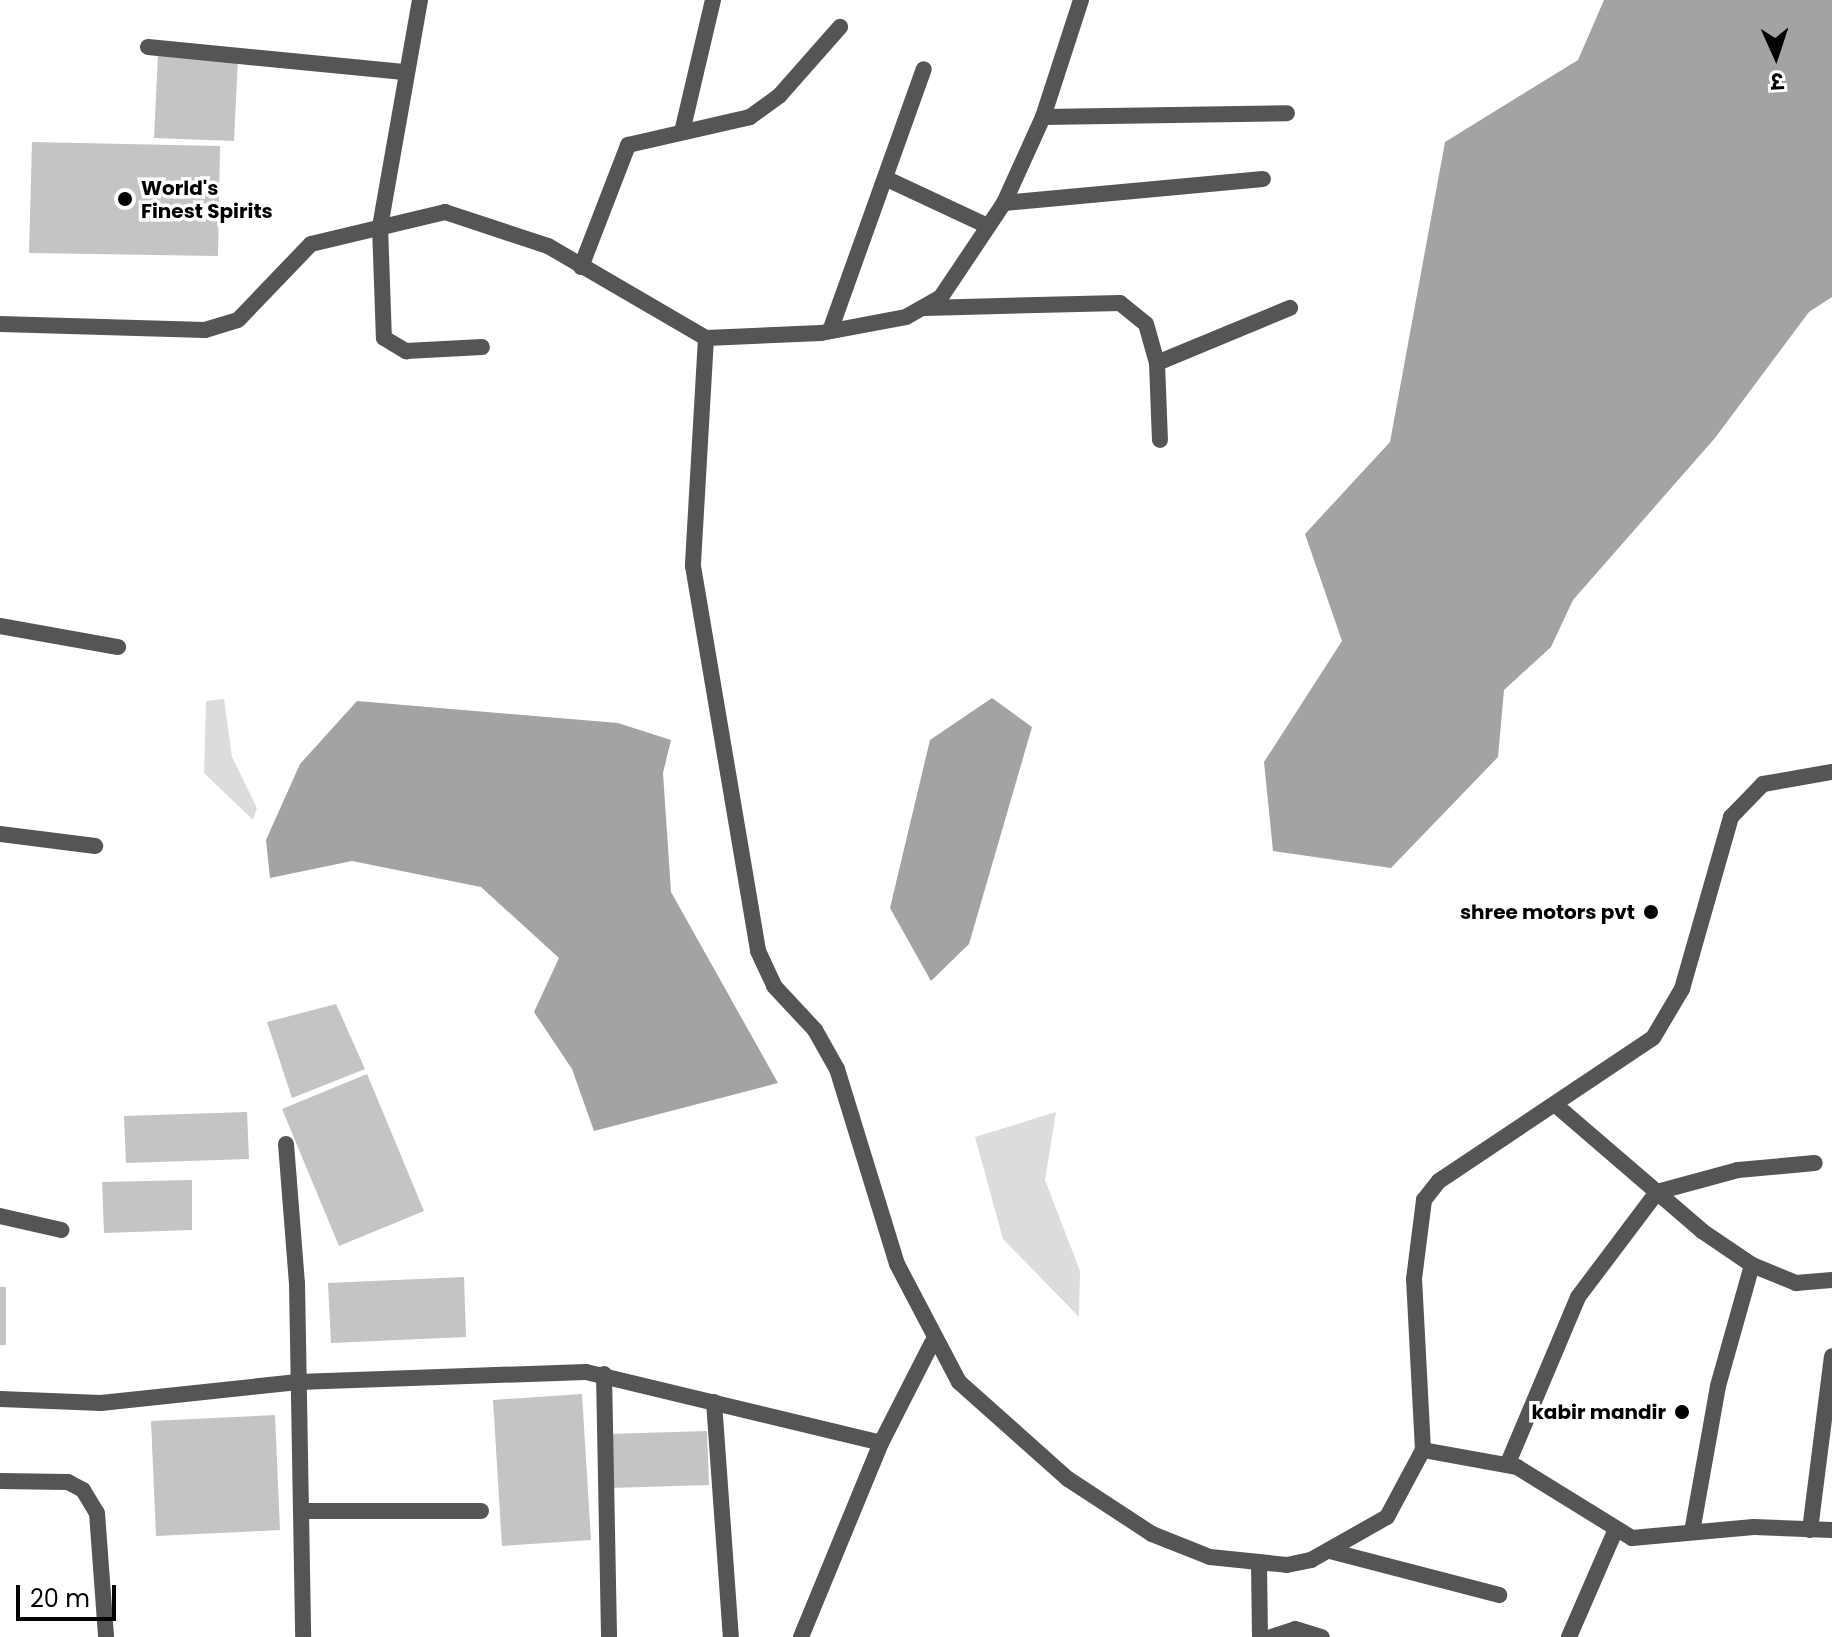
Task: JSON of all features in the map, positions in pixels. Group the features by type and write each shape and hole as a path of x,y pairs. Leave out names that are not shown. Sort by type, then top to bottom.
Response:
{"street":[{"path":"420,0 404,72 380,226 384,338 406,351 482,347"},
{"path":"682,132 713,0"},
{"path":"925,308 941,297 1004,203 1043,117 1081,0"},
{"path":"581,267 628,145 750,117 780,95 840,27"},
{"path":"148,47 404,72"},
{"path":"830,331 924,69"},
{"path":"1043,117 1287,113"},
{"path":"887,179 988,226"},
{"path":"1004,203 1263,179"},
{"path":"0,324 205,330 238,320 311,244 445,212 488,221 581,267 706,338 830,331 925,308 1120,303 1146,324 1157,363 1160,440"},
{"path":"1157,363 1290,308"},
{"path":"706,338 693,566 758,951 774,986 815,1030 837,1069 897,1264 932,1343 959,1382 1068,1479 1152,1534 1210,1557 1287,1565 1330,1551 1387,1517 1423,1450 1414,1279 1424,1200 1439,1181 1558,1107 1671,1017 1731,817 1744,799 1763,784 1832,772"},
{"path":"0,626 118,647"},
{"path":"0,834 95,846"},
{"path":"1558,1107 1657,1192 1752,1265 1796,1283 1832,1280"},
{"path":"286,1144 298,1382 303,1637"},
{"path":"1508,1463 1578,1297 1657,1192 1738,1170 1815,1163"},
{"path":"0,1216 61,1230"},
{"path":"1692,1532 1718,1386 1752,1265"},
{"path":"801,1637 881,1443 932,1343"},
{"path":"1810,1530 1832,1356"},
{"path":"0,1399 101,1403 298,1382 604,1374 881,1443"},
{"path":"604,1374 609,1637"},
{"path":"714,1402 731,1637"},
{"path":"1423,1450 1508,1463 1615,1531 1632,1538 1692,1532 1832,1530"},
{"path":"0,1481 68,1482 83,1490 97,1513 106,1637"},
{"path":"301,1511 481,1511"},
{"path":"1569,1637 1615,1531"},
{"path":"1330,1551 1499,1595"},
{"path":"1259,1564 1260,1637"},
{"path":"1271,1637 1295,1629 1322,1637"}],"shaded area":[{"path":"1604,0 1832,0 1832,297 1809,312 1715,438 1573,600 1551,647 1504,690 1498,757 1391,868 1273,851 1264,762 1342,641 1305,534 1390,442 1445,142 1578,60"},
{"path":"992,698 1032,727 969,944 931,981 890,908 930,740"},
{"path":"224,699 232,757 257,808 253,820 204,773 206,701"},
{"path":"357,701 618,723 671,740 663,773 671,892 778,1083 594,1131 572,1069 534,1012 559,958 481,887 352,861 270,878 266,840 300,764"},
{"path":"1056,1112 1045,1180 1080,1271 1079,1317 1003,1239 975,1137"}],"building":[{"path":"158,55 238,58 234,141 154,138"},
{"name":"World's Finest Spirits","path":"32,142 220,146 218,256 29,253"},
{"path":"336,1004 365,1069 292,1098 267,1022"},
{"path":"367,1074 424,1211 339,1246 282,1109"},
{"path":"247,1112 249,1159 126,1163 124,1116"},
{"path":"192,1180 192,1230 104,1233 102,1182"},
{"path":"464,1277 466,1337 331,1343 328,1283"},
{"path":"0,1287 6,1287 6,1345 0,1345"},
{"path":"582,1394 591,1540 502,1546 493,1400"},
{"path":"275,1415 280,1530 156,1536 151,1421"},
{"path":"707,1431 709,1485 610,1488 608,1434"}],"place":[{"name":"World's Finest Spirits","path":"125,199"},
{"name":"shree motors pvt","path":"1651,912"},
{"name":"kabir mandir","path":"1682,1412"}]}
